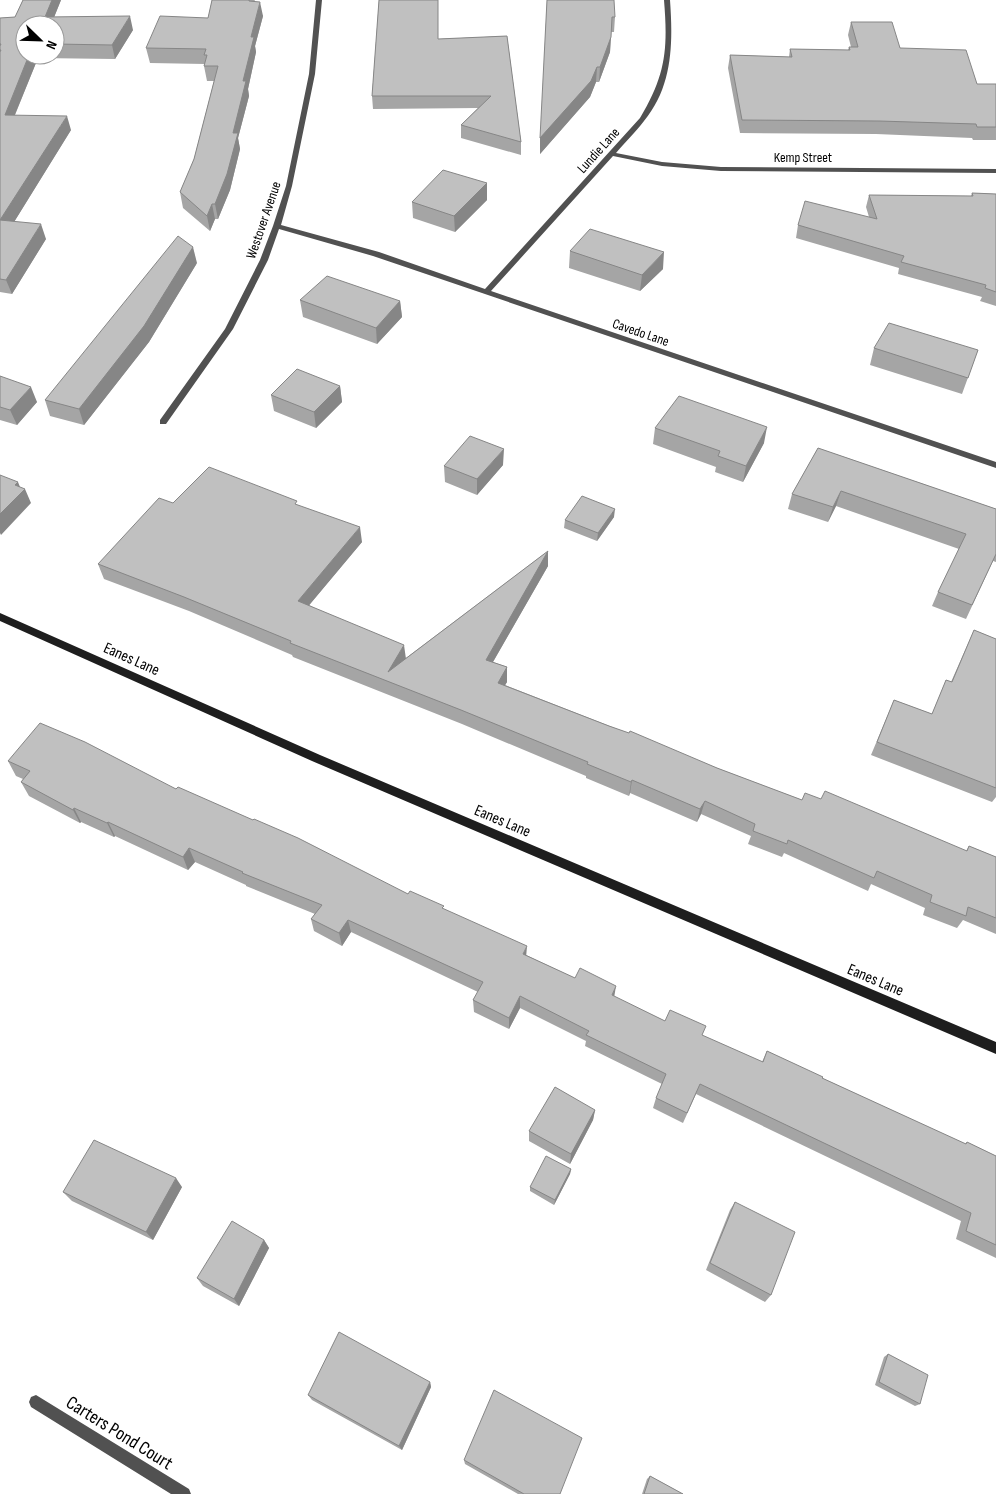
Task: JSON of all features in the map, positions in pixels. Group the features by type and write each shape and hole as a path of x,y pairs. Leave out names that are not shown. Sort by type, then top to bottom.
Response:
{"street":[{"name":"Westover Avenue","path":"163,422 229,329 264,260 277,226 289,186 312,74 319,0"},
{"name":"Lundie Lane","path":"487,291 642,119 663,84 668,62 669,28 667,0"},
{"name":"Kemp Street","path":"612,154 662,164 721,169 996,171"},
{"name":"Cavedo Lane","path":"277,226 376,254 996,465"},
{"name":"Eanes Lane","path":"0,617 316,758 996,1048"},
{"name":"Carters Pond Court","path":"36,1402 184,1494"}],"building":[{"path":"23,0 52,0 46,15 16,15"},
{"path":"212,0 249,0 260,2 243,81 246,81 233,133 238,133 227,174 215,204 212,204 207,216 180,192 194,159 218,66 204,66 207,55 204,55 206,49 146,48 160,16 208,18"},
{"path":"379,0 438,0 438,39 507,36 521,142 461,125 491,96 372,96"},
{"path":"547,0 614,0 615,17 612,17 611,37 600,67 597,67 591,81 540,138"},
{"path":"130,16 112,45 65,44 65,17"},
{"path":"15,17 15,65 25,65 5,115 67,116 0,220 0,18"},
{"path":"851,22 892,22 900,48 966,50 977,84 996,84 996,127 977,127 976,124 879,121 742,120 730,55 792,57 790,49 850,50 849,47 858,47"},
{"path":"443,170 487,183 454,216 412,202"},
{"path":"972,193 996,194 996,292 985,288 986,285 901,262 904,256 798,225 805,201 877,219 869,195 973,196"},
{"path":"0,220 41,224 6,280 0,279"},
{"path":"590,229 664,252 642,275 570,251"},
{"path":"178,236 193,247 144,326 79,409 45,400"},
{"path":"327,276 400,301 376,328 300,300"},
{"path":"889,323 978,350 968,378 874,348"},
{"path":"297,369 340,386 314,412 271,395"},
{"path":"0,376 31,387 10,410 0,407"},
{"path":"679,396 767,427 746,466 718,456 720,451 655,428"},
{"path":"470,436 504,449 477,479 444,466"},
{"path":"818,448 996,509 996,554 972,605 938,592 966,534 841,491 833,507 792,494"},
{"path":"209,467 297,501 295,504 360,527 298,601 404,645 388,672 548,551 486,660 507,667 498,683 609,726 629,733 630,731 717,768 802,800 805,793 821,799 825,791 967,851 969,846 996,857 996,918 968,907 966,916 930,902 932,895 877,871 874,878 788,840 787,844 753,831 755,824 705,801 700,809 632,780 631,782 587,764 588,762 461,710 290,643 291,641 184,597 98,564 159,498 173,503"},
{"path":"0,475 18,482 15,485 25,489 0,514"},
{"path":"582,496 615,509 598,533 565,520"},
{"path":"974,630 996,639 996,788 877,742 894,700 932,714 946,680 952,682"},
{"path":"40,723 85,742 176,789 178,787 298,838 408,894 410,891 444,906 442,908 527,946 523,954 575,978 580,968 616,986 612,995 665,1021 670,1010 706,1026 702,1035 763,1062 767,1051 822,1078 996,1156 996,1245 966,1231 971,1213 700,1084 687,1113 656,1098 666,1074 586,1035 589,1031 520,996 509,1018 473,1000 483,982 348,920 339,933 311,919 322,905 242,873 189,848 183,857 108,822 74,808 73,810 21,782 30,771 8,761"},
{"path":"555,1087 595,1110 571,1154 529,1131"},
{"path":"94,1140 176,1178 146,1232 63,1192"},
{"path":"546,1156 571,1169 555,1200 530,1187"},
{"path":"735,1202 795,1232 771,1295 710,1263"},
{"path":"232,1221 264,1240 234,1299 197,1278"},
{"path":"339,1332 430,1382 399,1446 308,1395"},
{"path":"888,1354 928,1375 920,1404 879,1382"},
{"path":"494,1390 582,1438 560,1494 524,1494 464,1460"},
{"path":"650,1476 683,1494 644,1494"}]}
